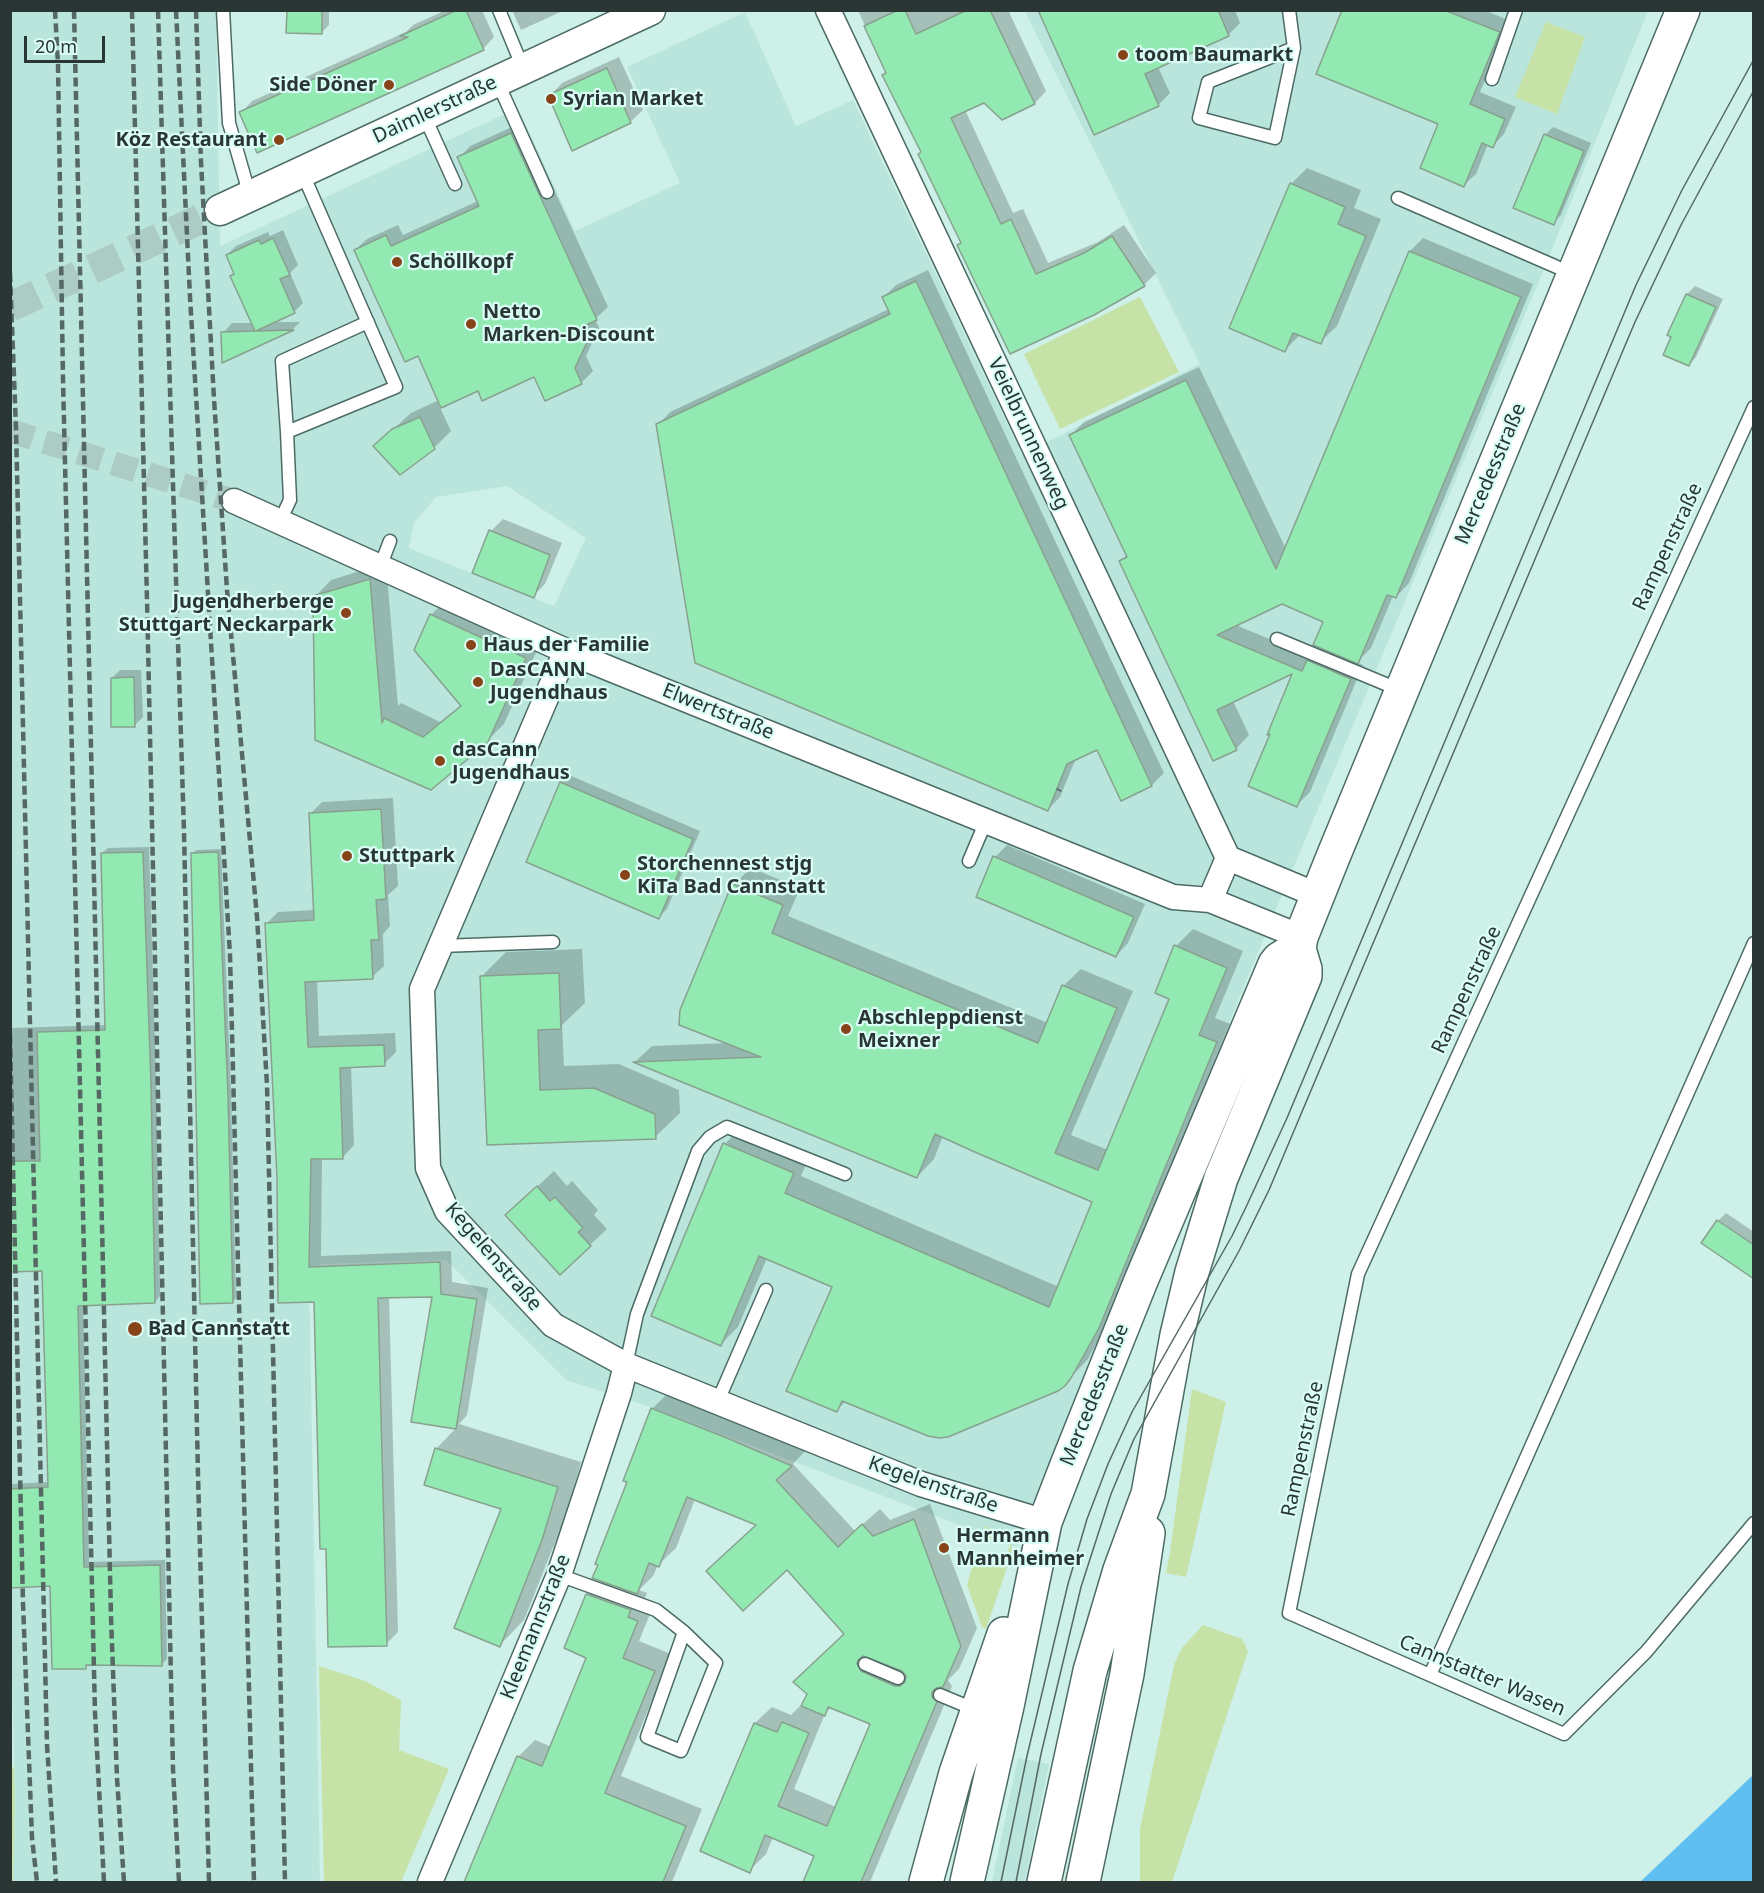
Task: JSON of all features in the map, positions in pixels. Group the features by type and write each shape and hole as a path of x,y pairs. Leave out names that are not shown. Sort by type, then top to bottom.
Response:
{"main road":[{"name":"Mercedesstraße","path":"1044,1882 1090,1671 1120,1570 1148,1494 1177,1335 1192,1272 1221,1178 1305,976 1299,949 1301,937 1683,10"},
{"name":"Mercedesstraße","path":"967,1882 1007,1706 1045,1522 1140,1282 1275,964 1279,958 1292,951 1301,937"},
{"path":"1083,1882 1132,1644 1148,1532 1148,1494"},
{"path":"926,1882 940,1827 977,1710 1045,1522"}],"street":[{"name":"Daimlerstraße","path":"220,210 650,10"},
{"name":"Veielbrunnenweg","path":"828,10 1228,858"},
{"name":"Elwertstraße","path":"234,501 566,651 1173,897 1210,900 1301,937"},
{"name":"Kegelenstraße","path":"566,651 422,989 428,1168 447,1211 553,1325 626,1365 921,1484 1045,1522"},
{"path":"1210,900 1228,858 1317,895"},
{"name":"Kleemannstraße","path":"434,1881 559,1575 619,1393 626,1365"}],"lane":[{"path":"222,10 229,123 250,196"},
{"path":"499,10 510,75 548,192"},
{"path":"1289,10 1294,48 1275,138 1199,118 1208,82 1294,48"},
{"path":"1492,79 1516,10"},
{"path":"424,115 455,184"},
{"path":"287,432 396,387 302,172"},
{"path":"1398,198 1574,275"},
{"path":"280,521 290,500 282,361 368,322"},
{"name":"Rampenstraße","path":"1289,1613 1358,1274 1754,407"},
{"path":"380,567 390,541"},
{"path":"1277,639 1401,690"},
{"path":"969,861 986,821"},
{"path":"440,946 553,942"},
{"path":"1430,1675 1754,943"},
{"path":"626,1365 636,1314 699,1150 710,1137 727,1127 845,1174"},
{"path":"717,1403 766,1290"},
{"name":"Cannstatter Wasen","path":"1289,1613 1564,1734 1646,1652 1754,1523"},
{"path":"559,1575 656,1610 684,1632 716,1663 681,1751 647,1737 684,1632"},
{"path":"865,1664 898,1678"},
{"path":"940,1695 977,1710"}],"shaded area":[{"path":"10,11 216,11 220,246 518,108 575,231 680,183 627,67 745,12 796,126 853,100 1022,455 1200,364 1025,11 1648,11 1544,269 1251,969 1017,1547 651,1407 566,1380 446,1260 322,1264 309,1270 320,1882 13,1882 15,1799 10,1601","holes":["507,486 586,538 554,606 409,548 414,523 436,497"]},
{"path":"1018,1758 1049,1764 1025,1882 992,1882"}],"green space":[{"path":"1546,22 1585,37 1557,114 1515,97"},
{"path":"1140,297 1179,372 1060,429 1024,354"},
{"path":"1192,1389 1226,1402 1186,1577 1166,1573"},
{"path":"984,1526 1005,1535 1011,1543 1012,1553 986,1629 982,1627 967,1585 974,1560 1003,1568 1010,1545 981,1536"},
{"path":"1203,1625 1242,1639 1248,1651 1172,1882 1140,1882 1140,1829 1174,1665 1182,1648"},
{"path":"319,1666 365,1681 401,1700 399,1750 449,1769 401,1882 324,1882"},
{"path":"10,1767 14,1767 15,1799 13,1882 10,1882"}],"water":[{"path":"1753,1775 1753,1882 1640,1882"}],"building":[{"path":"287,10 322,10 322,34 286,33"},
{"path":"457,10 466,10 484,50 257,153 239,112 408,37 400,36"},
{"path":"898,10 905,10 916,34 967,10 990,10 1035,104 1002,120 984,103 951,118 1001,224 1011,219 1036,274 1084,253 1112,236 1145,286 1094,315 1010,354 957,245 961,243 918,154 921,152 882,75 886,73 864,26"},
{"name":"toom Baumarkt","path":"1038,10 1218,10 1229,36 1145,74 1159,106 1094,135"},
{"path":"1342,10 1444,10 1500,32 1470,104 1505,119 1493,148 1482,143 1464,187 1420,168 1438,124 1316,74"},
{"path":"607,68 631,123 572,151 548,95"},
{"path":"511,133 597,320 582,327 588,340 575,368 582,384 545,401 534,377 482,401 478,391 441,408 418,356 405,362 354,250 386,235 391,246 479,206 457,157"},
{"path":"1544,134 1584,151 1554,225 1513,208"},
{"path":"1290,183 1345,207 1338,224 1366,236 1321,344 1293,333 1285,352 1229,328"},
{"path":"273,238 290,275 280,279 295,313 256,331 294,330 222,363 221,332 255,331 230,276 234,274 226,255 259,240 261,244"},
{"path":"1409,251 1521,297 1396,598 1387,595 1358,664 1313,645 1323,622 1282,604 1217,635 1302,671 1307,660 1351,679 1297,807 1248,786 1292,674 1217,710 1237,750 1213,761 1119,561 1127,557 1069,435 1186,380 1276,569"},
{"path":"916,281 1152,786 1121,801 1097,750 1067,764 1048,811 695,663 656,424 890,314 882,297"},
{"path":"1686,294 1716,307 1689,366 1663,355 1671,337 1667,335"},
{"path":"420,417 435,449 400,475 373,446 392,429"},
{"path":"489,530 550,555 534,598 472,573"},
{"name":"DasCANN Jugendhaus","path":"370,579 382,723 384,718 423,737 461,706 414,650 430,614 526,658 488,742 431,790 315,740 313,596"},
{"path":"134,677 135,727 111,727 111,678"},
{"path":"560,782 693,839 659,919 526,862"},
{"path":"381,809 386,899 376,900 379,940 371,940 373,979 305,982 308,1047 384,1045 385,1066 340,1068 343,1159 311,1159 309,1267 440,1262 441,1294 477,1299 456,1429 411,1422 432,1297 378,1298 387,1646 328,1647 326,1549 320,1549 314,1302 278,1303 277,1179 265,923 314,920 309,813"},
{"path":"143,852 151,1084 155,1303 78,1306 84,1567 160,1565 162,1666 86,1665 86,1669 52,1669 50,1586 10,1588 10,1489 48,1487 42,1271 10,1272 10,1161 40,1161 37,1032 105,1030 101,853"},
{"path":"218,852 228,1096 233,1303 200,1304 191,853"},
{"path":"993,856 1134,917 1116,957 976,897"},
{"path":"732,884 783,905 772,933 1038,1043 1062,985 1117,1008 1055,1153 1098,1170 1169,999 1155,993 1174,945 1227,968 1199,1035 1217,1042 1099,1328 1071,1378 1058,1391 948,1437 939,1438 928,1436 842,1401 837,1412 786,1391 832,1287 759,1256 721,1346 651,1316 723,1143 794,1173 785,1193 1049,1307 1092,1202 935,1134 917,1178 633,1062 761,1057 679,1025 680,1010"},
{"path":"559,973 561,1029 538,1030 540,1090 594,1088 655,1114 656,1139 487,1145 480,976"},
{"path":"537,1186 550,1201 555,1197 583,1228 578,1232 591,1246 560,1275 505,1215"},
{"path":"1717,1220 1754,1245 1754,1279 1701,1243"},
{"path":"651,1408 792,1466 776,1480 838,1547 862,1524 873,1536 914,1519 961,1646 943,1687 936,1688 932,1692 932,1697 937,1702 861,1882 803,1882 814,1856 765,1835 750,1873 700,1851 754,1723 777,1732 782,1722 809,1733 778,1806 827,1826 870,1724 828,1707 825,1716 801,1706 807,1694 793,1682 844,1634 787,1570 743,1611 706,1571 756,1525 687,1497 659,1567 649,1563 637,1594 592,1578 598,1565 595,1564 627,1482 623,1481","holes":["863,1656 902,1671 906,1676 905,1682 900,1686 895,1686 861,1671 857,1664"]},
{"path":"435,1448 558,1487 542,1540 500,1647 454,1628 501,1509 424,1485"},
{"path":"586,1594 631,1610 628,1617 638,1621 623,1658 655,1671 605,1793 686,1826 663,1882 464,1882 517,1756 542,1766 586,1658 564,1648"}],"tunnel":[{"path":"10,307 220,210"},
{"path":"10,431 234,501"}],"tram line":[{"path":"1001,1882 1027,1756 1068,1584 1087,1519 1108,1464 1132,1412 1232,1236 1247,1205 1287,1118 1636,285 1682,190 1754,59"},
{"path":"1016,1882 1041,1754 1081,1587 1111,1494 1134,1439 1239,1251 1269,1190 1635,322 1681,225 1754,90"},
{"path":"1057,789 1061,791"}],"railway":[{"path":"55,10 95,1713 104,1882"},
{"path":"74,10 111,1617 117,1778 124,1882"},
{"path":"132,10 173,1769 179,1882"},
{"path":"158,10 184,832 209,1882"},
{"path":"176,10 190,297 230,955 254,1882"},
{"path":"196,10 201,162 214,399 227,590 257,917 267,1085 285,1882"},
{"path":"10,273 16,429 47,1745 56,1882"},
{"path":"10,1035 23,1603 32,1838 37,1882"}],"place":[{"name":"toom Baumarkt","path":"1123,55"},
{"name":"Side Döner","path":"389,85"},
{"name":"Syrian Market","path":"551,99"},
{"name":"Köz Restaurant","path":"279,140"},
{"name":"Schöllkopf","path":"397,262"},
{"name":"Netto Marken-Discount","path":"471,324"},
{"name":"Jugendherberge Stuttgart Neckarpark","path":"346,613"},
{"name":"Haus der Familie","path":"471,645"},
{"name":"DasCANN Jugendhaus","path":"478,682"},
{"name":"dasCann Jugendhaus","path":"440,761"},
{"name":"Stuttpark","path":"347,856"},
{"name":"Storchennest stjg KiTa Bad Cannstatt","path":"625,875"},
{"name":"Abschleppdienst Meixner","path":"846,1029"},
{"name":"Bad Cannstatt","path":"135,1329"},
{"name":"Hermann Mannheimer","path":"944,1548"}]}
